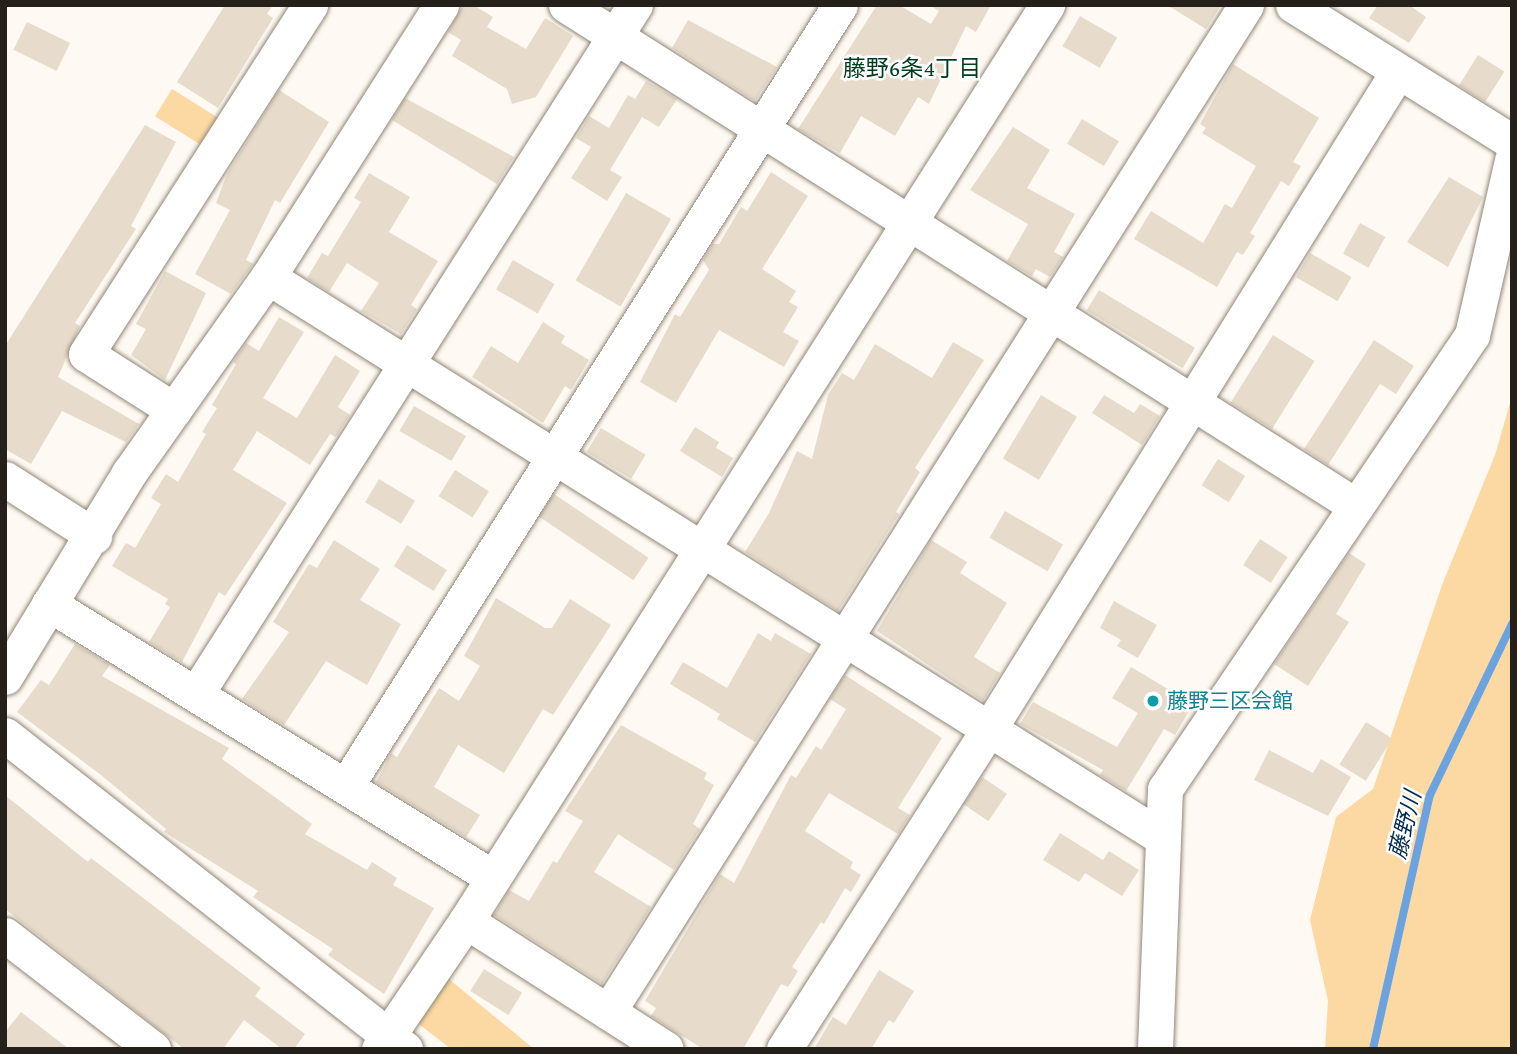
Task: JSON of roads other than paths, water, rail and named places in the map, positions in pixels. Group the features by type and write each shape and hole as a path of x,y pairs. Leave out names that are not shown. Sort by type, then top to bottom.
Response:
{"street":[{"path":"174,410 86,354 310,5"},
{"path":"5,677 94,536 129,473 268,277 441,5"},
{"path":"566,5 1356,506"},
{"path":"196,694 635,5"},
{"path":"346,786 552,456 840,5"},
{"path":"5,736 391,1044 492,877 1047,5"},
{"path":"608,1012 1246,5"},
{"path":"1293,5 1397,73 1512,142"},
{"path":"784,1049 989,730 1397,73"},
{"path":"1155,1049 1165,789 1472,335 1512,160"},
{"path":"268,277 701,552 1163,838"},
{"path":"5,479 94,536"},
{"path":"49,604 492,877"},
{"path":"466,921 666,1049"},
{"path":"5,935 153,1049"}],"waterway":[{"name":"藤野川","path":"1373,1049 1430,795 1512,624"}],"place":[{"name":"藤野三区会館","path":"1153,701"}],"district":[{"name":"藤野6条4丁目","path":"912,68"}]}
